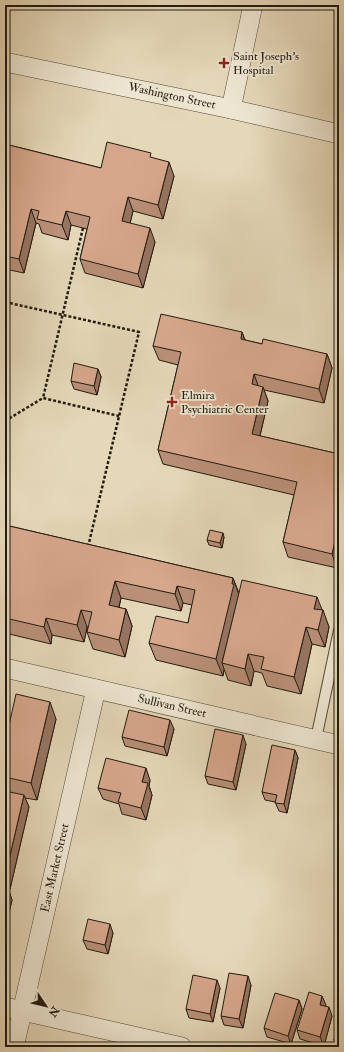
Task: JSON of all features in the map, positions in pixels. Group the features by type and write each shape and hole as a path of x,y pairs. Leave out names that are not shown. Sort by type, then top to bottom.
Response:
{"street":[{"path":"231,108 253,5"},
{"name":"Washington Street","path":"5,62 231,108 339,134"},
{"name":"Sullivan Street","path":"5,668 339,745"},
{"name":"East Market Street","path":"14,1047 14,1009 96,689"},
{"path":"14,1009 182,1047"}],"lane":[{"path":"316,739 339,630"}],"path":[{"path":"43,398 83,228"},
{"path":"5,302 138,332 87,552"},
{"path":"5,421 43,398 119,416"}],"building":[{"path":"107,142 151,153 150,157 169,162 158,205 128,197 122,221 150,228 138,274 80,259 90,217 66,211 62,225 37,219 39,211 31,209 19,259 5,256 5,144 101,168"},
{"path":"161,314 242,332 241,339 262,344 263,339 327,354 319,389 254,374 252,384 263,387 252,434 339,454 339,524 332,554 283,542 297,482 158,450 181,352 153,346"},
{"path":"74,363 98,369 94,386 71,381"},
{"path":"5,525 233,578 232,584 234,584 216,659 149,643 156,616 188,623 195,590 177,586 175,594 115,581 109,605 126,609 119,640 87,632 92,612 81,610 77,625 46,618 44,627 5,618"},
{"path":"210,530 223,533 220,543 207,540"},
{"path":"242,580 317,597 314,609 323,610 318,630 306,627 294,677 261,669 264,657 248,654 245,669 222,663"},
{"path":"16,694 50,702 31,783 5,777 5,743"},
{"path":"129,710 170,720 164,747 122,737"},
{"path":"215,729 243,735 233,782 205,776"},
{"path":"272,745 295,750 284,804 275,803 277,795 262,792"},
{"path":"106,758 146,768 142,782 148,783 141,808 118,802 121,793 98,788"},
{"path":"5,791 24,795 5,877"},
{"path":"88,919 110,924 105,945 83,940"},
{"path":"229,973 248,976 239,1019 221,1016"},
{"path":"193,975 217,980 210,1014 186,1009"},
{"path":"309,992 322,996 320,1005 329,1007 320,1037 297,1030"},
{"path":"275,993 299,1000 288,1036 264,1028"},
{"path":"339,1018 339,1042 334,1040"}],"place":[{"name":"Saint Joseph's Hospital","path":"224,63"},
{"name":"Elmira Psychiatric Center","path":"172,402"}]}
